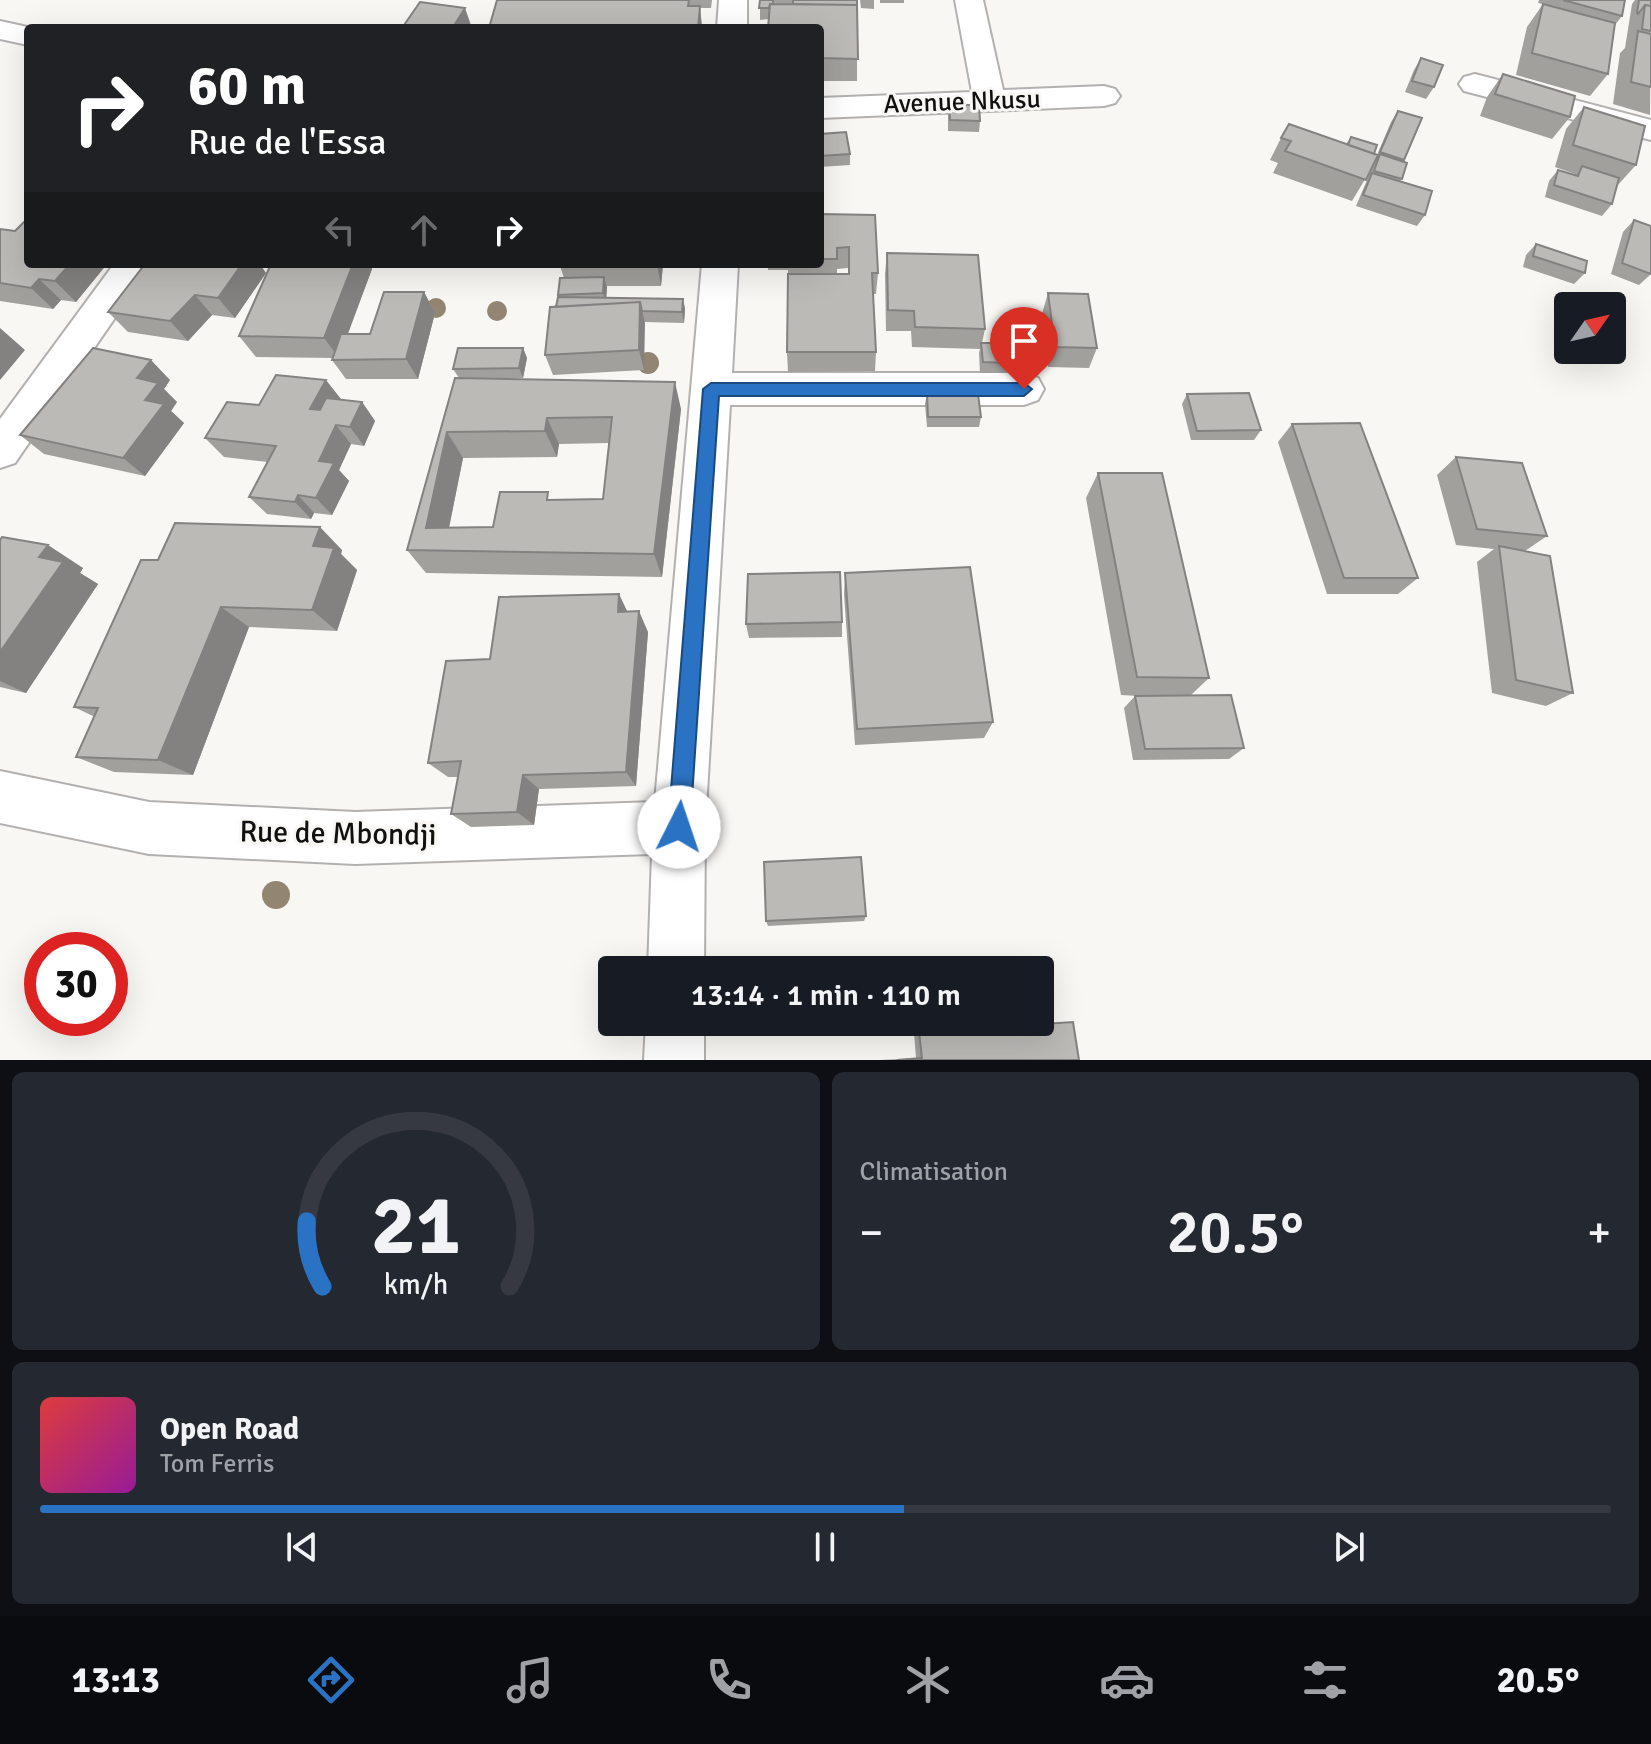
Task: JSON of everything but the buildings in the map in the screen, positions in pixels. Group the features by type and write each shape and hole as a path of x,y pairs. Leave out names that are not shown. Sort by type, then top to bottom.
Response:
{"street":[{"path":"732,24 733,0"},
{"path":"969,0 989,100"},
{"path":"0,30 24,35"},
{"path":"1475,84 1651,130"},
{"name":"Avenue Nkusu","path":"824,108 1104,96"},
{"path":"0,451 131,268"},
{"path":"676,956 679,827 720,268"},
{"path":"711,389 1024,389"},
{"name":"Rue de Mbondji","path":"0,797 149,828 339,837 679,827"},
{"path":"674,1060 675,1036"}],"route":[{"path":"679,827 711,389 1024,389"}]}
